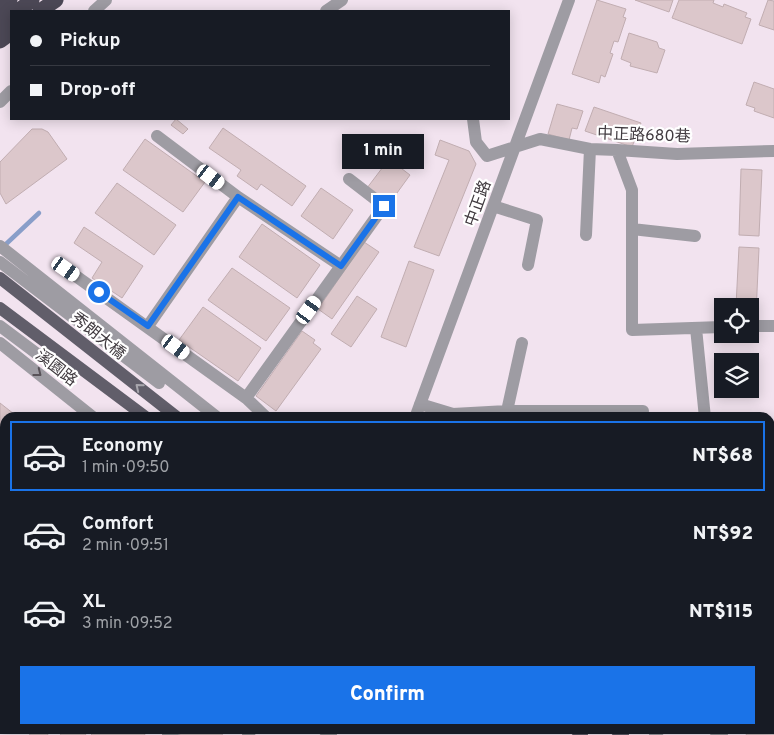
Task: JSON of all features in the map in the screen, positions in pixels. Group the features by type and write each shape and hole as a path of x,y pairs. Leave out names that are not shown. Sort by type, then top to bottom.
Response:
{"highway":[{"path":"0,8 10,0"},
{"path":"19,10 32,0"},
{"path":"41,10 56,0"},
{"path":"0,25 10,17"}],"main road":[{"name":"秀朗大橋","path":"2,279 170,412"},
{"path":"0,308 140,412"}],"street":[{"path":"95,10 106,0"},
{"path":"327,10 342,0"},
{"name":"中正路","path":"417,412 569,0"},
{"path":"0,102 10,92"},
{"name":"中正路680巷","path":"472,120 476,142 487,156 540,139 590,148 677,154 774,152"},
{"path":"157,136 238,197 341,266"},
{"path":"586,235 590,148"},
{"path":"616,150 632,190 632,330 714,327"},
{"path":"246,398 384,206 349,179"},
{"path":"148,326 238,197"},
{"path":"493,206 537,220 528,265"},
{"path":"632,229 695,236"},
{"path":"0,246 210,412"},
{"path":"5,265 196,412"},
{"path":"66,269 148,326 246,398 261,412"},
{"path":"0,326 36,353 86,372"},
{"path":"759,326 774,326"},
{"path":"696,328 704,412"},
{"path":"507,411 522,342"},
{"name":"溪園路","path":"0,343 86,412"},
{"path":"420,404 446,412"},
{"path":"489,412 643,411"}],"building":[{"path":"597,0 626,9 623,17 626,18 618,42 614,41 610,53 613,54 605,77 601,75 599,83 572,74"},
{"path":"635,0 673,0 669,12"},
{"path":"679,0 714,0 713,3 723,7 724,4 747,13 745,17 751,19 742,44 672,18"},
{"path":"768,0 774,1 774,30 759,25"},
{"path":"629,33 657,42 659,48 665,50 657,73 630,66 631,63 621,59"},
{"path":"754,82 774,89 774,118 754,111 755,108 746,105"},
{"path":"557,104 583,111 577,129 572,128 569,140 548,134"},
{"path":"594,107 641,123 632,147 585,131"},
{"path":"177,120 188,129 183,134 171,125"},
{"path":"223,128 306,186 292,206 261,184 257,190 237,176 241,170 209,148"},
{"path":"32,129 42,129 48,132 67,159 6,204 0,193 0,162"},
{"path":"145,139 205,182 183,212 123,170"},
{"path":"440,140 469,151 476,164 439,256 414,247 449,160 435,155"},
{"path":"389,159 410,175 389,204 367,188"},
{"path":"741,169 762,170 759,236 739,235"},
{"path":"117,183 176,225 154,255 95,213"},
{"path":"321,188 353,210 333,239 301,216"},
{"path":"262,224 320,265 297,298 239,257"},
{"path":"84,227 143,266 122,298 92,278 102,262 74,243"},
{"path":"364,242 379,252 332,319 318,309"},
{"path":"739,247 759,248 757,298 736,298"},
{"path":"409,261 434,270 406,347 381,337"},
{"path":"232,268 290,308 266,341 208,300"},
{"path":"357,296 377,309 351,347 331,334"},
{"path":"203,307 261,348 238,381 179,340"},
{"path":"302,331 315,340 313,343 321,349 276,411 256,396"},
{"path":"0,403 11,412 0,412"},
{"path":"29,734 48,734 47,735"},
{"path":"60,734 86,735 61,735"},
{"path":"91,734 145,734 144,735"},
{"path":"180,734 223,734 222,735 179,735"},
{"path":"746,734 774,734 774,735"}],"waterway":[{"path":"5,245 39,213"}],"route":[{"path":"99,292 148,326 238,197 341,266 384,206"}]}
